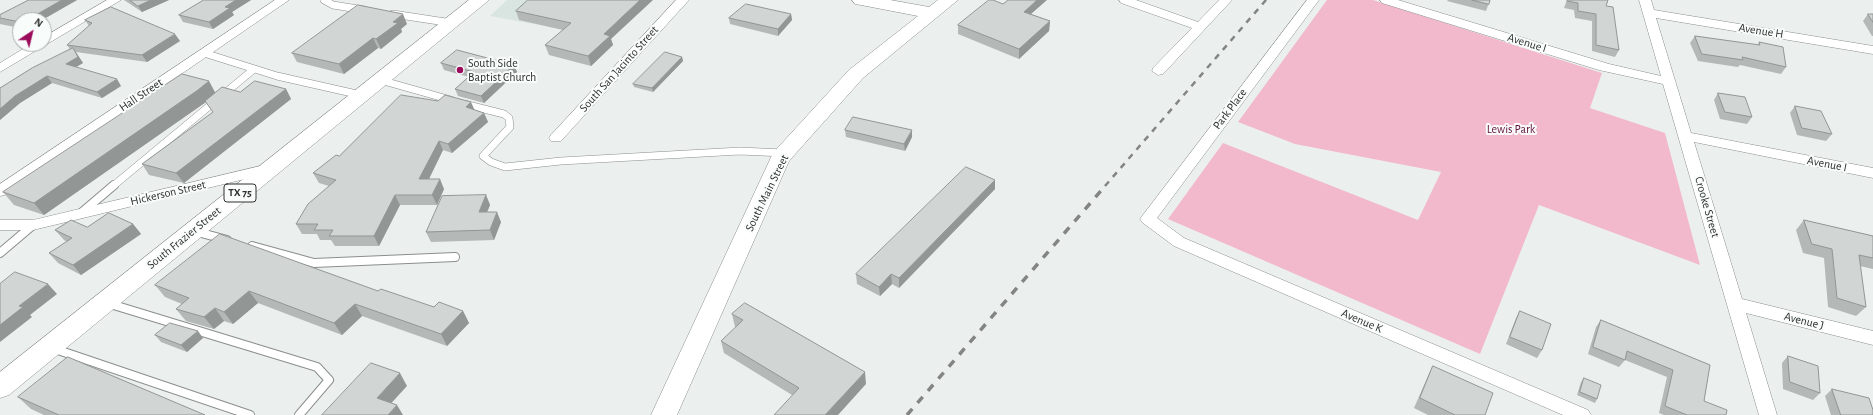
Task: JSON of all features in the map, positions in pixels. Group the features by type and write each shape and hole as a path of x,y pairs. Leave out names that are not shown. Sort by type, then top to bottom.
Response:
{"street":[{"path":"52,37 115,0"},
{"name":"Hall Street","path":"0,190 283,0"},
{"name":"South Frazier Street","path":"0,387 480,0"},
{"name":"South San Jacinto Street","path":"556,138 683,0"},
{"path":"861,0 941,6"},
{"path":"1125,0 1201,27"},
{"path":"1158,71 1226,0"},
{"name":"Park Place","path":"1148,219 1313,0"},
{"name":"Avenue I","path":"1386,0 1604,67 1668,81"},
{"name":"South Main Street","path":"664,415 784,153 856,74 941,6"},
{"name":"Crooke Street","path":"1647,6 1768,415"},
{"name":"Avenue H","path":"1647,6 1873,50"},
{"path":"0,68 27,52"},
{"name":"Avenue I","path":"1686,136 1873,173"},
{"name":"Hickerson Street","path":"0,225 33,225 270,169"},
{"name":"Avenue K","path":"1148,219 1179,242 1582,415"},
{"name":"Avenue J","path":"1735,304 1873,338"}],"lane":[{"path":"324,0 333,5 368,10"},
{"path":"382,12 452,23"},
{"path":"204,53 254,69 362,95"},
{"path":"73,216 254,69"},
{"path":"380,80 504,114 509,118 510,126 483,156 491,162 505,167 561,161 740,151 784,153"},
{"path":"0,253 33,225"},
{"path":"193,231 314,263 455,257"},
{"path":"105,302 317,367 329,380 299,415"},
{"path":"49,347 250,415"}],"shaded area":[{"path":"507,0 608,0 576,32 490,16"}],"green space":[{"name":"Lewis Park","path":"1327,0 1373,0 1602,73 1590,108 1665,133 1700,265 1539,205 1480,354 1168,219 1223,143 1418,220 1441,172 1295,144 1238,122"}],"building":[{"path":"29,0 62,0 41,12 12,12 12,20 0,18 0,15"},
{"path":"130,0 151,0 138,6"},
{"path":"204,0 236,0 225,7 230,8 209,22 179,15"},
{"path":"528,0 640,0 604,34 610,36 588,56 545,45 571,23 516,11"},
{"path":"989,0 1003,4 1008,0 1037,0 1024,12 1050,21 1019,49 958,25"},
{"path":"1472,0 1490,0 1489,4"},
{"path":"1608,0 1606,6 1613,7 1619,50 1596,45 1596,14 1578,11 1578,3 1567,1"},
{"path":"746,4 791,14 778,29 729,18"},
{"path":"358,5 403,14 393,22 398,23 376,39 373,38 339,64 292,53"},
{"path":"111,7 175,34 142,55 67,45 92,23 85,20"},
{"path":"1868,14 1873,14 1873,22"},
{"path":"1695,36 1760,45 1759,42 1783,47 1786,67 1742,57 1743,60 1702,54"},
{"path":"73,48 78,57 66,64 117,79 97,92 47,76 15,96 0,109 0,88 32,68"},
{"path":"457,50 514,65 481,96 455,89 474,72 441,63"},
{"path":"665,52 682,57 652,88 633,84"},
{"path":"182,74 209,81 34,203 3,192"},
{"path":"255,81 286,89 176,173 142,164 213,112 205,101 222,87 240,92"},
{"path":"1718,93 1745,97 1752,117 1725,112"},
{"path":"401,95 438,101 445,95 471,102 466,107 484,113 448,144 439,141 419,179 440,179 432,195 395,195 374,236 329,236 333,230 314,230 318,224 296,224 308,204 336,180 313,173 336,155 339,156"},
{"path":"1795,106 1821,111 1832,134 1802,128"},
{"path":"853,117 912,130 904,144 845,130"},
{"path":"966,167 995,180 899,278 891,274 879,287 856,274"},
{"path":"486,195 479,212 497,212 490,230 426,232 442,196"},
{"path":"109,213 133,224 73,265 49,253 72,238 55,230 71,220 87,227"},
{"path":"1804,220 1873,236 1873,258 1859,255 1866,307 1837,298 1832,249 1812,244"},
{"path":"220,234 378,291 381,289 434,307 439,302 463,311 441,334 355,304 334,323 249,291 224,312 215,308 204,317 176,309 189,298 155,285"},
{"path":"15,272 48,284 19,306 23,307 0,325 0,284"},
{"path":"745,303 865,372 825,415 774,415 799,388 721,341 743,320 732,314"},
{"path":"1520,311 1551,324 1542,350 1510,337"},
{"path":"1601,320 1710,365 1704,401 1727,410 1726,415 1687,415 1665,406 1673,370 1627,351 1625,360 1593,347"},
{"path":"170,323 198,331 181,345 155,335"},
{"path":"1788,356 1818,366 1820,393 1790,382"},
{"path":"68,357 205,415 59,415 18,397"},
{"path":"371,363 400,373 377,398 397,405 388,415 322,415"},
{"path":"1433,366 1493,393 1485,415 1455,415 1420,398"},
{"path":"1584,378 1601,385 1597,399 1580,392"},
{"path":"1832,389 1869,398 1873,415 1841,415"}],"railway":[{"path":"1105,186 1266,0"},
{"path":"907,415 1106,185"}],"place":[{"name":"South Side Baptist Church","path":"460,70"}]}
